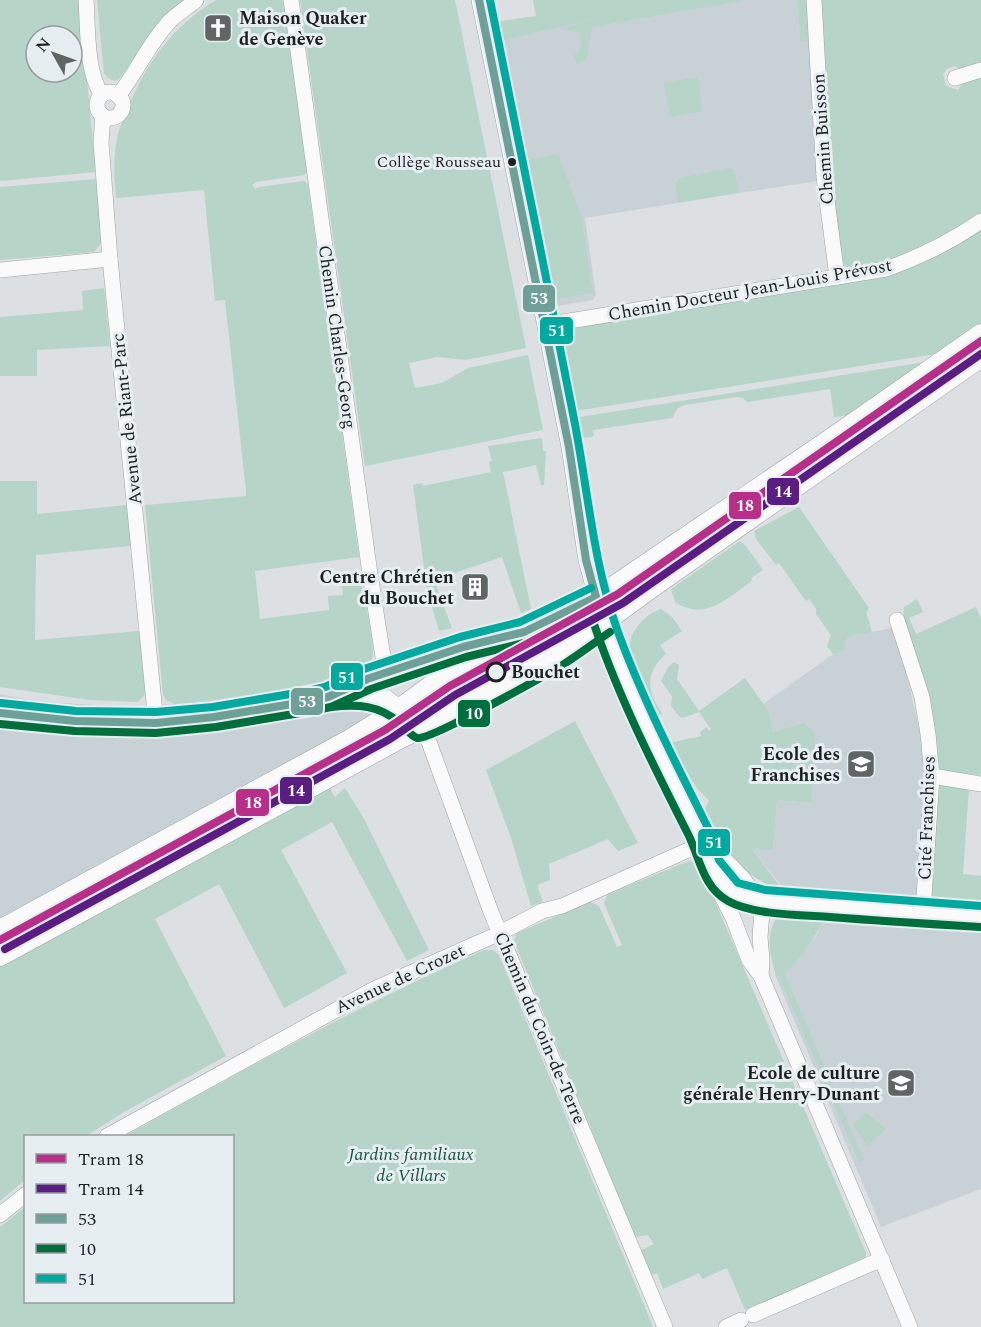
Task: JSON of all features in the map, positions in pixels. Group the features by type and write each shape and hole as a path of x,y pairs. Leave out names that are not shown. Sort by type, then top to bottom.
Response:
{"main road":[{"path":"0,930 349,740 400,710 441,678 525,632 596,597 832,438 981,334"},
{"path":"0,956 555,657 981,357"},
{"path":"596,597 604,623 640,712 704,843 709,865 733,892 757,898 981,917"},
{"path":"328,697 393,670 467,646 525,632"},
{"path":"0,713 85,722 156,723 242,713 328,697 371,694 384,699 400,710 420,728"},
{"path":"704,843 757,898"}],"street":[{"path":"86,0 92,72 102,95"},
{"path":"118,96 128,84 152,43 170,21 196,0"},
{"name":"Chemin Charles-Georg","path":"291,0 370,574 383,657 393,670"},
{"path":"479,0 569,447 586,560 596,597"},
{"name":"Chemin Buisson","path":"814,0 824,177 837,277"},
{"path":"955,78 981,70"},
{"path":"112,93 118,96 123,104 120,113 113,118 103,116 97,104 102,95 112,93"},
{"name":"Avenue de Riant-Parc","path":"103,116 101,142 111,260 156,723"},
{"name":"Chemin Docteur Jean-Louis Prévost","path":"545,325 886,270 922,256 981,221"},
{"path":"0,270 111,260"},
{"name":"Cité Franchises","path":"897,620 922,697 932,776 923,912"},
{"name":"Chemin du Coin-de-Terre","path":"420,728 429,742 500,933 665,1327"},
{"path":"932,776 981,784"},
{"name":"Avenue de Crozet","path":"111,1135 374,989 500,933 542,910 562,906 704,843"},
{"path":"709,865 749,960 761,976 910,1327"},
{"path":"733,918 744,903 757,898 762,960 761,976"},
{"path":"0,1215 24,1196"},
{"path":"726,1327 882,1259"}],"shaded area":[{"name":"Collège Rousseau","path":"674,0 808,0 818,181 739,193 735,171 675,185 678,203 585,218 596,295 593,300 558,306 553,301 522,134 501,41"},
{"name":"Ecole des Franchises","path":"892,628 903,659 921,737 924,772 916,901 786,891 750,847 773,850 777,800 811,803 803,723 773,732 769,712 763,704 836,652 846,637"},
{"path":"364,669 374,730 328,785 0,963 0,694 30,700 129,707 174,704 307,685"},
{"name":"Ecole de culture générale Henry-Dunant","path":"824,919 981,933 981,1189 881,1227 776,977 785,973 816,936"}],"green space":[{"path":"0,0 79,0 81,24 24,24 24,84 84,84 84,51 96,172 0,181"},
{"path":"97,0 184,0 158,24 119,79 113,80 104,74"},
{"path":"216,0 283,0 307,171 304,175 256,182 252,185 255,189 304,181 308,184 359,557 255,571 260,619 329,610 328,596 343,595 342,585 361,582 373,653 372,659 362,668 342,676 248,695 174,704 166,700 163,695 145,505 246,496 225,300 215,301 204,190 116,198 114,174 116,142 120,127 143,76 174,33"},
{"path":"300,0 455,0 526,348 466,360 437,357 409,363 415,388 442,383 468,368 528,355 543,430 365,466"},
{"path":"533,0 745,0 592,27 587,57 582,62 576,63 574,56 582,46 580,32 568,31 567,27 600,18 501,41 498,25 501,21 536,16"},
{"path":"798,0 806,0 809,40 800,41"},
{"path":"821,0 981,0 981,66 963,71 954,66 943,74 946,86 958,90 965,79 981,74 981,213 932,243 893,259 850,269 843,261 835,211"},
{"path":"698,77 703,111 670,117 664,83"},
{"path":"558,154 581,215 593,293 556,299 529,160"},
{"path":"732,168 735,171 739,193 678,203 675,185 680,178"},
{"path":"96,179 102,242 94,252 0,260 0,187"},
{"path":"981,229 981,323 936,354 575,411 561,336 563,330 568,327 886,275 924,262"},
{"path":"104,288 110,346 37,350 37,376 0,376 0,317 83,310 82,291"},
{"path":"925,362 849,415 834,417 830,389 747,402 743,398 736,397 685,405 678,408 672,418 593,430 592,437 580,438 577,421 580,417"},
{"path":"542,438 543,451 546,451 544,485 541,485 536,465 503,472 531,609 521,613 502,557 434,580 452,628 439,631 427,590 413,485 422,483 423,486 491,472 489,462 492,461 488,446"},
{"path":"0,481 37,481 37,514 127,505 131,546 36,555 35,640 139,631 146,693 138,702 90,700 0,687"},
{"path":"799,507 869,608 866,612 872,632 846,637 845,650 833,654 827,646 831,635 816,614 816,609 809,599 806,601 779,563 776,565 756,539 754,531"},
{"path":"740,541 763,570 751,578 752,581 725,600 706,609 686,608 675,602 671,589"},
{"path":"917,599 923,612 909,618 916,634 976,607 981,619 981,775 939,771 903,617 904,607"},
{"path":"661,609 672,617 682,631 660,645 666,654 651,675 653,697 662,713 657,717 637,672 631,654 630,641 640,624 650,614"},
{"path":"674,662 679,665 677,679 699,711 745,678 769,712 773,732 803,723 812,729 815,736 811,803 777,800 773,850 751,848 783,890 745,870 724,849 704,811 709,801 696,787 669,743 701,736 700,732 707,727 709,731 711,729 699,712 683,718 671,706 672,696 661,681 668,667"},
{"path":"575,721 638,843 618,851 608,839 549,864 550,880 537,885 543,902 531,906 511,838 486,770"},
{"path":"940,784 969,788 963,874 981,876 981,904 929,901 936,788"},
{"path":"328,785 335,797 345,788 364,819 429,950 407,961 332,822 281,850 347,973 284,1008 219,884 155,919 226,1056 124,1112 88,1135 24,1135 24,1181 0,1201 0,963"},
{"path":"689,861 699,864 866,1253 866,1258 745,1310 727,1268 702,1279 699,1273 663,1289 657,1273 651,1275 641,1250 654,1244 648,1235 635,1237 514,941 517,933 590,902 599,906 617,947 622,945 604,903 608,894"},
{"path":"782,917 824,919 807,948 785,974 864,1160 859,1162 779,976 776,977 770,948 770,935 775,920"},
{"name":"Jardins familiaux de Villars","path":"484,950 493,950 499,955 653,1327 0,1327 0,1227 24,1208 24,1303 234,1303 234,1135 127,1135 347,1015"},
{"path":"866,1113 886,1129 867,1146 853,1124"}],"tram line":[{"name":"18","path":"0,940 385,730 450,686 618,594 981,341"},
{"name":"14","path":"5,949 390,739 455,695 623,603 981,354"}],"transit line":[{"name":"53","path":"479,0 569,447 586,560 596,597"},
{"name":"51","path":"490,0 574,419 603,580 618,632 639,685 713,838 719,860 738,883 765,890 981,906"},
{"name":"51","path":"1,703 76,711 156,712 213,707 308,691 325,687 364,669 460,637 520,622 591,588"},
{"name":"53","path":"0,713 75,721 156,723 214,717 310,701 328,697 367,679 463,647 524,632 596,597"},
{"name":"10","path":"0,724 75,731 156,733 216,727 312,711 331,707 371,689 466,657 528,642 590,612 635,726 689,836 703,872 720,895 738,906 778,913 980,927"},
{"name":"10","path":"331,707 359,706 376,709 392,717 415,737 426,736 463,719 550,672 610,632"}],"place":[{"name":"Maison Quaker de Genève","path":"218,28"},
{"name":"Collège Rousseau","path":"512,162"},
{"name":"Centre Chrétien du Bouchet","path":"475,587"},
{"name":"Bouchet","path":"496,672"},
{"name":"Ecole des Franchises","path":"861,764"},
{"name":"Ecole de culture générale Henry-Dunant","path":"901,1083"}]}
